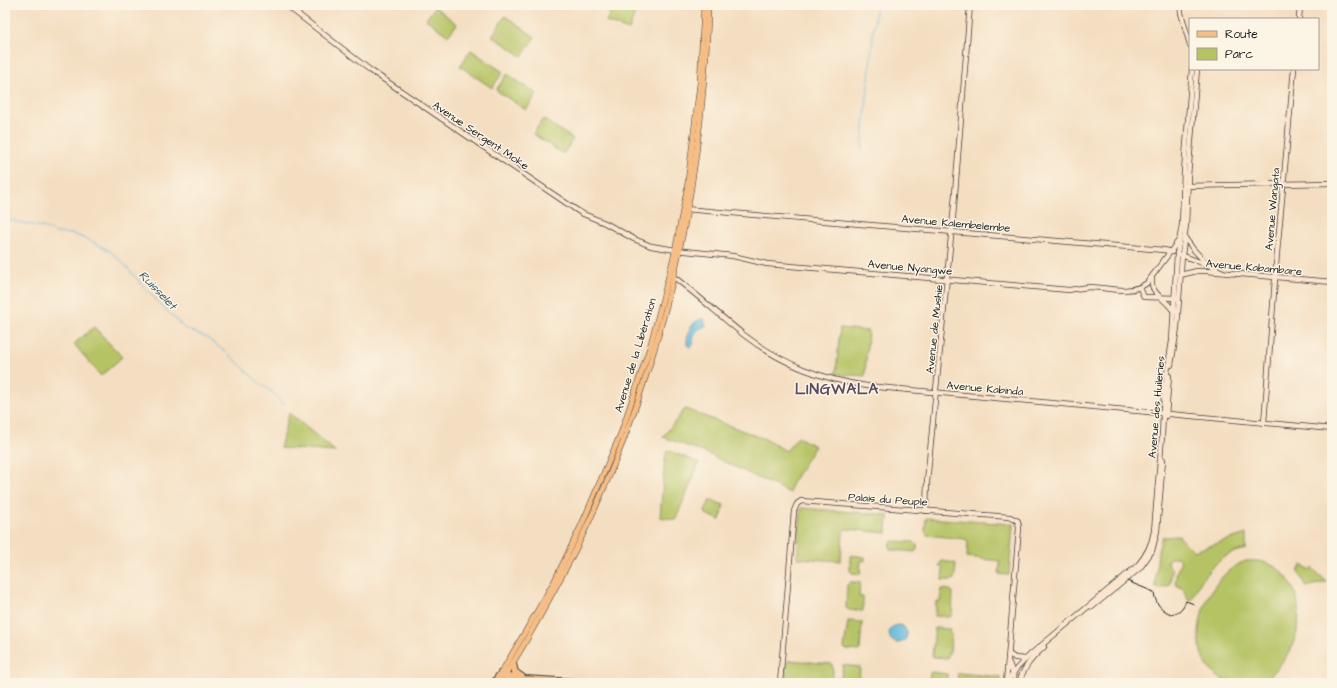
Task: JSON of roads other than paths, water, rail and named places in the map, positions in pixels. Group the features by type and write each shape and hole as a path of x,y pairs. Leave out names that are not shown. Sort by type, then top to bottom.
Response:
{"highway":[{"path":"513,664 515,672 525,679"},
{"path":"501,679 593,683"},
{"path":"501,679 516,683"}],"main road":[{"name":"Avenue de la Libération","path":"686,209 698,109 704,5"},
{"name":"Avenue de la Libération","path":"501,679 513,664 565,570 588,524 609,476 647,373 678,251 696,159 702,108 708,5"},
{"name":"Avenue de la Libération","path":"501,679 555,580 610,462 650,347 672,276"}],"street":[{"name":"Avenue Sergent Moke","path":"286,5 370,70 581,213 605,223 641,243 678,251"},
{"name":"Avenue de Mushie","path":"926,511 927,482 948,280 970,5"},
{"path":"1181,5 1189,31"},
{"path":"1181,5 1180,13 1189,42"},
{"path":"1299,18 1300,5"},
{"name":"Avenue des Huileries","path":"1180,254 1185,238 1187,219 1186,186 1192,70"},
{"name":"Avenue des Huileries","path":"1006,683 1026,659 1137,570 1147,560 1152,551 1157,531 1165,414 1175,342 1180,254 1179,240 1182,225 1197,70"},
{"name":"Avenue Wangata","path":"1264,422 1275,278 1294,70"},
{"path":"1186,186 1332,183"},
{"name":"Avenue Kalembelembe","path":"686,209 1164,250 1180,254 1224,272"},
{"path":"1185,238 1208,265"},
{"path":"1177,298 1144,297 1140,288 1152,277 1179,240"},
{"name":"Avenue Nyangwe","path":"678,251 733,256 767,264 1069,290 1086,287 1127,290 1140,288"},
{"name":"Avenue Kabambare","path":"1178,276 1197,271 1224,272 1275,278 1332,282"},
{"name":"Avenue Kabinda","path":"672,276 745,336 777,357 820,376 846,383 1332,429"},
{"path":"1152,277 1152,287 1156,294 1171,306 1174,312"},
{"name":"Avenue des Huileries","path":"1165,414 1165,384 1177,298"},
{"name":"Palais du Peuple","path":"780,683 794,508 802,501 1010,517 1018,521 1019,528 1006,683"},
{"name":"Avenue des Huileries","path":"1018,683 1027,664 1039,649"},
{"path":"1009,654 1015,658 1026,659"},
{"name":"Palais du Peuple","path":"1008,661 1018,683"}],"water":[{"path":"704,318 706,326 699,329 695,333 693,345 690,347 687,345 690,328 695,322"},
{"path":"894,625 902,625 907,630 905,641 902,643 894,643 889,638 889,630"}],"waterway":[{"path":"862,149 876,5"},
{"name":"Ruisselet","path":"5,219 46,228 57,233 73,234 89,240 110,251 184,328 207,338 232,357 258,382 273,393 284,405"}],"railway":[{"path":"1127,581 1154,592 1159,606 1171,614 1180,610 1186,601 1194,604"}],"district":[{"name":"LINGWALA","path":"837,389"}]}
